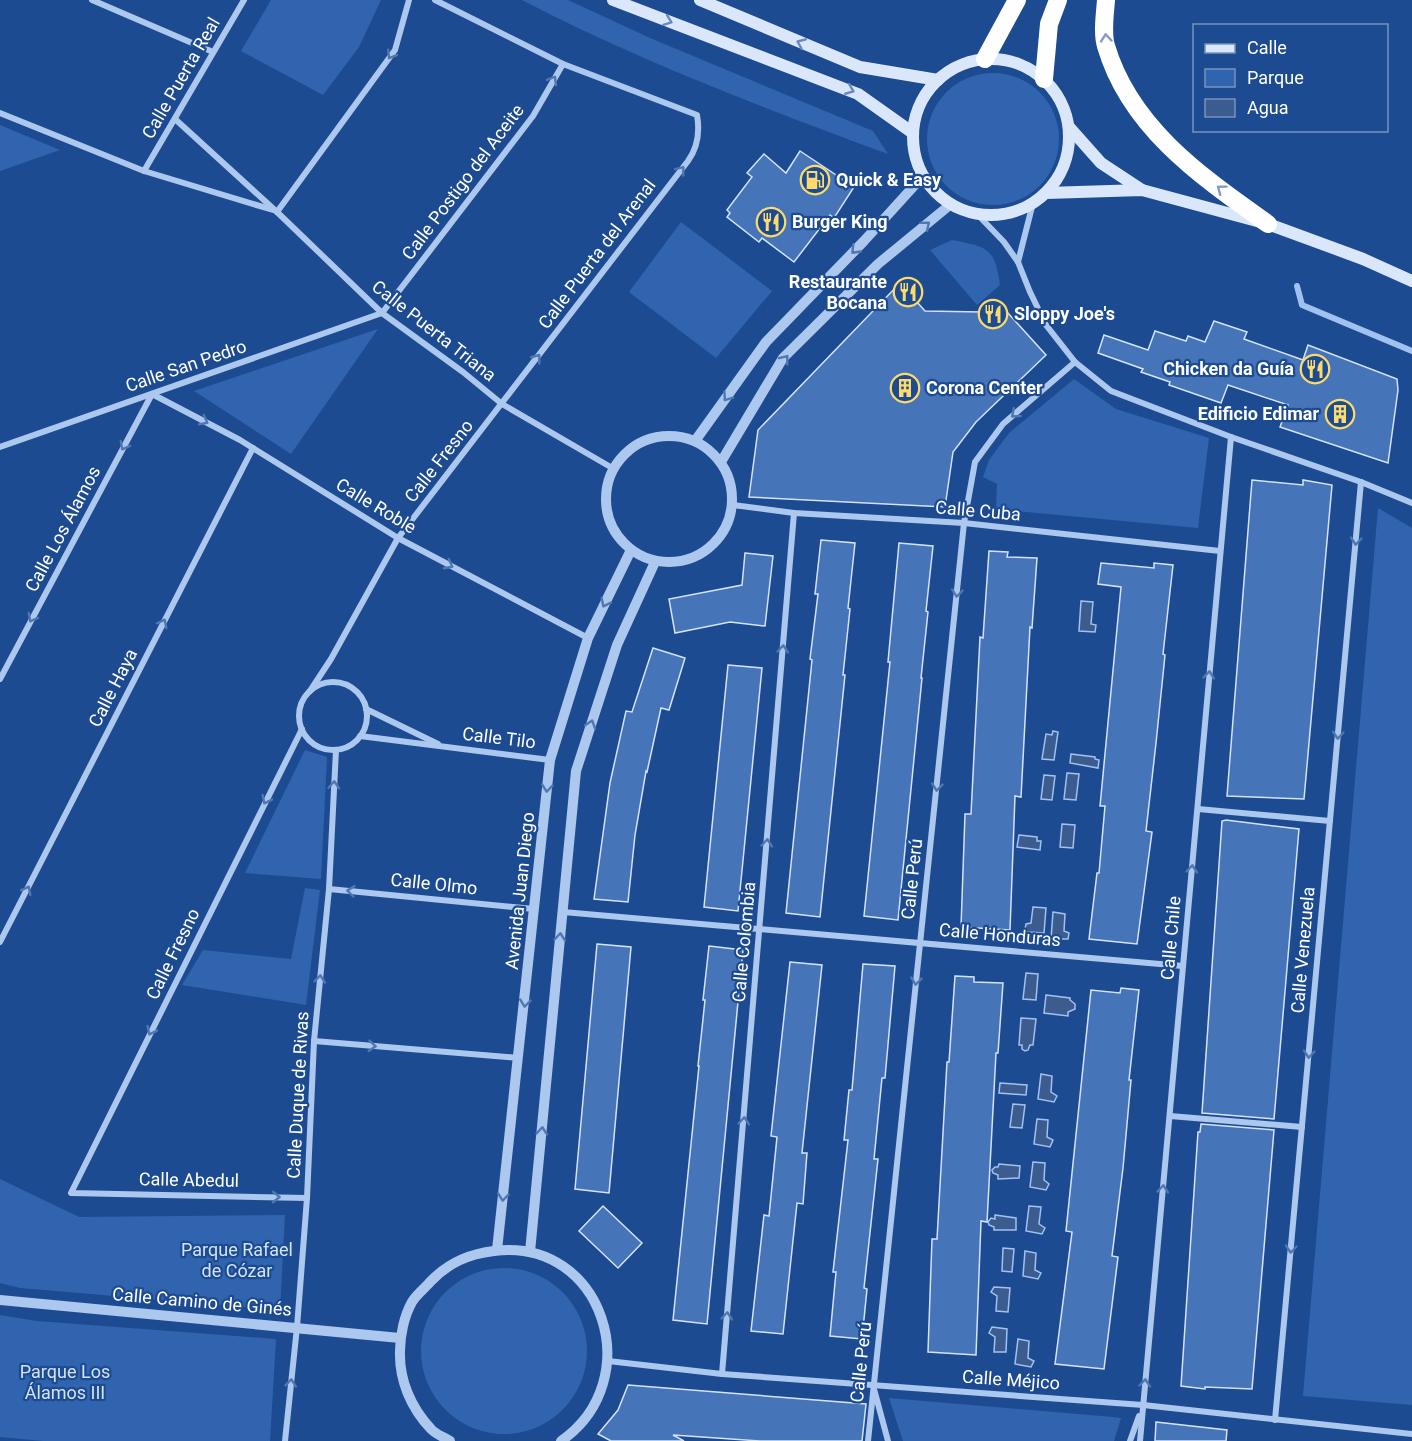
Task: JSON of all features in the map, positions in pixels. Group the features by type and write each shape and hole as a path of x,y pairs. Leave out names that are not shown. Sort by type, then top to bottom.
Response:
{"highway":[{"path":"985,59 1017,0"},
{"path":"1044,79 1049,24 1058,0"},
{"path":"1106,0 1105,44 1120,82 1140,115 1178,156 1268,224"}],"main road":[{"path":"613,0 858,93 913,133"},
{"path":"700,0 860,67 938,80"},
{"path":"985,59 1006,60 1026,67 1044,79 1060,101 1069,127 1068,150 1061,173 1046,193 1034,203 1016,212 996,215 977,214 951,204 935,192 923,176 915,156 913,133 920,104 938,80 965,63 985,59"},
{"path":"1069,127 1101,163 1142,190"},
{"path":"1046,193 1142,190 1268,224 1362,259 1412,281"}],"street":[{"path":"92,0 213,52"},
{"name":"Calle Puerta Real","path":"144,171 244,0"},
{"path":"0,113 144,171 277,212 395,50 408,0"},
{"path":"435,0 563,64"},
{"name":"Calle Puerta del Arenal","path":"502,405 693,154 700,131 697,116 563,64"},
{"name":"Calle Postigo del Aceite","path":"382,314 533,116 563,64"},
{"name":"Calle Puerta Triana","path":"175,119 277,212 382,314 463,372 502,405 614,469"},
{"path":"695,441 766,342 923,176"},
{"path":"1018,262 1034,203"},
{"path":"721,462 783,358 878,264 951,204"},
{"path":"977,214 1004,242 1018,262 1046,325 1075,362 1111,391 1231,437 1361,482 1412,503"},
{"name":"Calle San Pedro","path":"0,447 382,314"},
{"name":"Calle Perú","path":"868,1441 964,524 975,462 1003,424 1075,362"},
{"name":"Calle Roble","path":"152,394 253,448 398,538 588,638"},
{"name":"Calle Los Álamos","path":"0,679 152,394"},
{"name":"Calle Fresno","path":"310,691 331,659 398,538 502,405"},
{"path":"663,436 695,441 721,462 730,480 733,505 721,536 702,554 681,562 655,562 631,550 618,537 608,516 607,490 614,469 626,453 644,441 663,436"},
{"name":"Calle Chile","path":"1140,1441 1231,437"},
{"name":"Calle Haya","path":"0,942 253,448"},
{"name":"Calle Venezuela","path":"1275,1419 1361,482"},
{"name":"Calle Cuba","path":"733,505 794,513 964,524 1220,551"},
{"name":"Calle Colombia","path":"722,1374 794,513"},
{"name":"Avenida Juan Diego","path":"497,1250 550,760 588,638 631,550"},
{"path":"530,1252 576,771 617,645 655,562"},
{"path":"328,682 348,686 356,691 366,708 365,728 360,736 353,743 336,750 325,749 307,738 299,719 300,709 310,691 328,682"},
{"name":"Calle Tilo","path":"366,708 444,747"},
{"name":"Calle Fresno","path":"71,1192 302,729"},
{"name":"Calle Tilo","path":"360,736 550,760"},
{"name":"Calle Duque de Rivas","path":"285,1441 307,1198 314,1041 329,889 336,750"},
{"path":"1198,809 1330,821"},
{"name":"Calle Olmo","path":"329,889 535,909"},
{"name":"Calle Honduras","path":"562,912 1183,966"},
{"path":"314,1041 519,1058"},
{"path":"1170,1116 1302,1127"},
{"name":"Calle Abedul","path":"71,1192 307,1198"},
{"path":"450,1441 432,1431 410,1401 399,1365 400,1338 412,1303 442,1269 475,1253 510,1249 530,1252 562,1264 588,1291 598,1307 605,1333 608,1361 601,1393 582,1424 564,1440"},
{"name":"Calle Camino de Ginés","path":"0,1300 400,1338"},
{"name":"Calle Méjico","path":"608,1361 722,1374 1143,1405 1412,1434"},
{"path":"873,1385 888,1441"},
{"path":"1130,1441 1143,1405"}],"green space":[{"path":"271,0 381,0 359,47 323,95 241,51"},
{"path":"522,0 568,0 650,38 873,131 888,154 657,63"},
{"path":"993,73 1018,78 1040,92 1054,114 1059,139 1054,164 1040,186 1018,200 993,205 968,200 946,186 932,164 927,139 932,114 946,92 968,78"},
{"path":"0,125 60,150 0,171"},
{"path":"681,222 772,291 716,358 629,292"},
{"path":"952,240 981,247 992,256 995,263 1000,285 977,305 930,250"},
{"path":"378,329 291,454 194,391"},
{"path":"1074,379 1116,409 1209,438 1198,528 996,509 997,484 983,477 989,460 1009,433"},
{"path":"1378,508 1412,528 1412,1405 1303,1396"},
{"path":"305,750 327,757 321,879 245,873"},
{"path":"305,888 320,890 306,1005 182,985 203,950 291,959"},
{"name":"Parque Rafael de Cózar","path":"0,1179 79,1217 285,1215 280,1310 20,1288 0,1283"},
{"path":"504,1268 536,1275 550,1282 562,1293 573,1305 580,1319 587,1351 580,1383 573,1397 562,1409 550,1420 536,1427 504,1434 472,1427 458,1420 446,1409 435,1397 428,1383 421,1351 428,1319 435,1305 446,1293 458,1282 472,1275"},
{"name":"Parque Los Álamos III","path":"0,1315 37,1321 276,1339 270,1441 43,1441 0,1437"},
{"path":"889,1398 1121,1418 1114,1441 903,1441"}],"water":[{"path":"1081,601 1093,602 1091,624 1096,625 1095,632 1079,631"},
{"path":"1053,731 1058,732 1054,760 1042,759 1046,734 1052,735"},
{"path":"1071,754 1095,757 1099,760 1098,768 1070,763"},
{"path":"1067,773 1079,774 1076,800 1064,799"},
{"path":"1044,775 1055,776 1052,800 1041,799"},
{"path":"1062,824 1075,825 1073,848 1060,847"},
{"path":"1019,835 1037,837 1037,841 1041,841 1040,850 1017,847"},
{"path":"1033,907 1046,908 1044,933 1028,932 1025,929 1026,924 1031,923"},
{"path":"1053,912 1065,914 1064,931 1069,933 1068,939 1051,939"},
{"path":"1026,973 1038,974 1036,1000 1023,999"},
{"path":"1046,995 1070,998 1075,1004 1075,1009 1068,1012 1068,1016 1044,1013"},
{"path":"1021,1018 1036,1019 1033,1045 1025,1051 1022,1045 1019,1045"},
{"path":"1041,1074 1052,1076 1051,1092 1057,1096 1054,1102 1038,1099"},
{"path":"1000,1083 1027,1085 1026,1095 999,1093"},
{"path":"1013,1104 1025,1105 1022,1128 1010,1127"},
{"path":"1037,1119 1048,1120 1047,1137 1053,1140 1050,1147 1034,1144"},
{"path":"1033,1162 1045,1163 1044,1180 1049,1184 1046,1190 1030,1187"},
{"path":"999,1164 1020,1166 1019,1178 998,1179 998,1175 992,1170"},
{"path":"1029,1206 1041,1207 1039,1224 1045,1228 1042,1234 1026,1231"},
{"path":"995,1215 1016,1218 1016,1230 994,1230 988,1222 991,1218 995,1219"},
{"path":"1003,1248 1014,1249 1012,1272 1002,1271"},
{"path":"1025,1251 1036,1253 1035,1270 1041,1273 1038,1279 1023,1276"},
{"path":"994,1287 1010,1288 1008,1312 996,1311 997,1296 991,1292"},
{"path":"992,1327 1007,1329 1006,1352 994,1352 995,1337 989,1333"},
{"path":"1018,1339 1029,1341 1028,1358 1034,1361 1031,1367 1015,1364"}],"building":[{"path":"800,151 854,187 834,218 830,215 794,262 762,238 759,242 727,217 730,213 727,210 752,177 747,173 764,154 786,173"},
{"name":"Corona Center","path":"900,283 925,311 983,312 997,301 1046,355 976,422 953,452 945,507 749,497 758,430"},
{"path":"1214,321 1247,332 1244,339 1303,360 1308,345 1397,379 1398,390 1388,463 1280,427 1288,405 1228,385 1221,403 1169,385 1170,382 1141,372 1143,369 1098,353 1104,335 1148,350 1155,331 1186,341 1188,336 1205,342"},
{"path":"1252,480 1303,485 1303,480 1332,485 1304,799 1227,796"},
{"path":"821,540 855,543 848,608 850,609 843,675 845,675 820,917 786,913 812,660 810,659 818,594 815,594"},
{"path":"899,543 933,546 898,920 864,916 890,662 888,662"},
{"path":"989,551 1008,552 1007,557 1037,558 1032,628 1030,627 1021,797 1015,796 1010,930 961,927 965,814 971,814 980,637 983,638"},
{"path":"745,553 773,556 765,626 730,622 675,633 669,599 742,585"},
{"path":"1101,563 1154,568 1154,563 1173,565 1146,831 1152,832 1137,944 1089,939 1097,873 1099,873 1105,806 1100,806 1121,587 1098,584"},
{"path":"653,648 685,658 669,710 661,708 646,771 635,835 628,902 594,899 610,783 626,711 632,712"},
{"path":"728,665 762,668 738,911 704,907"},
{"path":"1222,821 1299,829 1274,1119 1202,1113"},
{"path":"597,944 631,947 609,1193 575,1189"},
{"path":"709,946 743,950 707,1324 673,1320"},
{"path":"790,962 822,965 802,1153 807,1153 803,1204 797,1203 783,1334 751,1331 764,1215 769,1216 777,1137 771,1136"},
{"path":"863,964 895,966 885,1078 882,1078 874,1159 878,1159 864,1288 867,1289 862,1339 830,1336 836,1272 833,1272 848,1140 844,1140 849,1090 852,1090"},
{"path":"955,976 974,977 974,982 1003,983 998,1053 996,1053 987,1222 981,1221 976,1355 928,1352 932,1239 937,1239 947,1062 949,1062"},
{"path":"1121,988 1139,990 1129,1080 1131,1080 1123,1168 1112,1256 1118,1257 1104,1369 1055,1364 1072,1232 1066,1231 1091,990 1120,993"},
{"path":"1201,1124 1274,1130 1252,1389 1205,1387 1205,1389 1181,1386 1198,1132 1200,1132"},
{"path":"603,1206 642,1243 618,1268 579,1231"},
{"path":"628,1385 866,1404 862,1441 760,1441 673,1435 684,1441 611,1441 598,1434 618,1410"},
{"path":"1156,1422 1227,1430 1226,1441 1155,1441"}],"waterway":[{"path":"1297,286 1302,305 1412,351"}],"place":[{"name":"Quick & Easy","path":"815,180"},
{"name":"Burger King","path":"771,222"},
{"name":"Restaurante Bocana","path":"908,292"},
{"name":"Sloppy Joe's","path":"993,314"},
{"name":"Chicken da Guía","path":"1315,369"},
{"name":"Corona Center","path":"905,388"},
{"name":"Edificio Edimar","path":"1340,414"}]}
